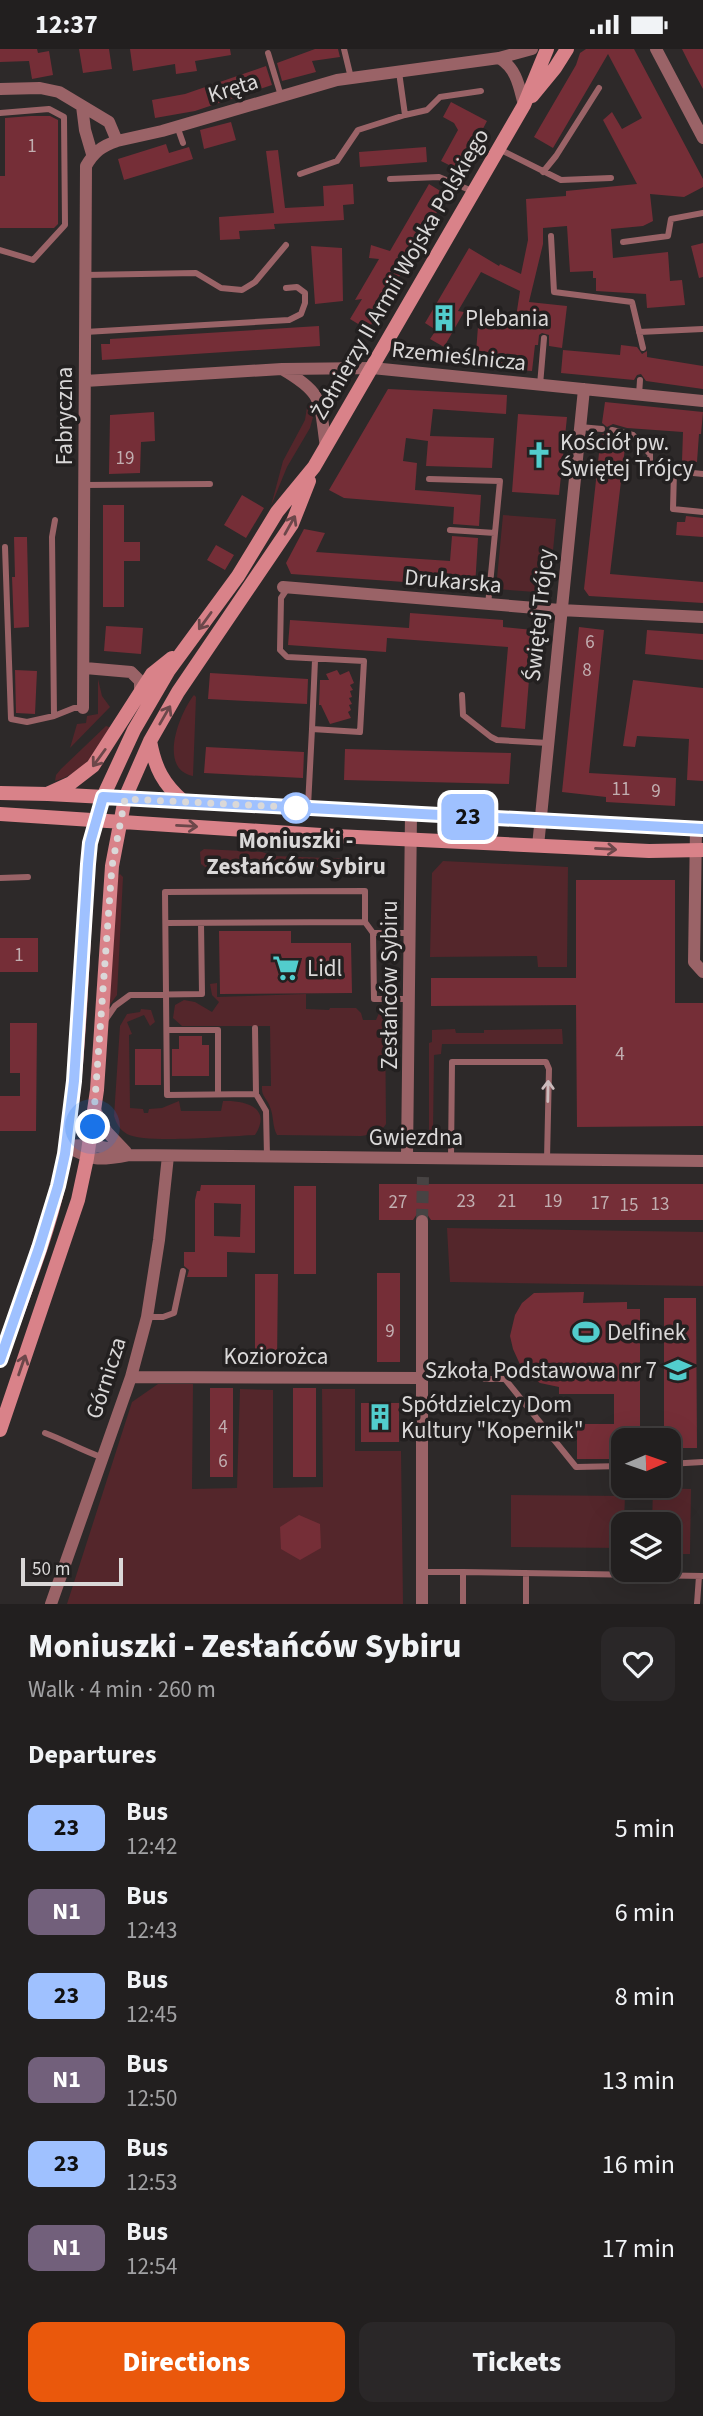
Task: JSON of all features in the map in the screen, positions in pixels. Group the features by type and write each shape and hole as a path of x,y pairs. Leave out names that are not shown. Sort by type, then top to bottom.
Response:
{"street":[{"name":"Kręta","path":"117,141 351,78 399,72 480,55 532,49"},
{"name":"Żołnierzy II Armii Wojska Polskiego","path":"0,1360 47,1223 66,1146 75,1071 88,864 103,797 134,730 185,647 238,576 277,512 314,467 326,447 524,105 547,49"},
{"name":"Żołnierzy II Armii Wojska Polskiego","path":"524,105 567,49"},
{"path":"656,49 703,138"},
{"path":"507,53 524,105"},
{"path":"0,89 40,88 60,92 109,122 117,141 92,154 82,106"},
{"name":"Fabryczna","path":"83,708 86,166 92,154"},
{"name":"Rzemieślnicza","path":"85,381 282,369 372,368 703,401"},
{"path":"282,369 306,383 315,393 326,447"},
{"name":"Świętej Trójcy","path":"538,846 584,389"},
{"name":"Żołnierzy II Armii Wojska Polskiego","path":"0,1430 74,1213 88,1151 95,1110 112,866 125,799 150,741 178,692 292,524 314,467"},
{"name":"Drukarska","path":"286,587 488,605 703,617"},
{"path":"48,794 71,783 93,767 152,674 185,647"},
{"path":"85,668 131,672 140,681 140,691"},
{"path":"150,741 160,777 184,802"},
{"path":"0,793 699,828 694,962 703,972"},
{"path":"0,814 336,836 538,846 699,850"},
{"name":"Zesłańców Sybiru","path":"407,1157 411,814"},
{"path":"95,1110 107,1132 129,1155"},
{"path":"66,1146 88,1151"},
{"name":"Gwiezdna","path":"88,1151 108,1159 129,1155 703,1161"},
{"name":"Górnicza","path":"51,1604 131,1377 146,1317 159,1240 168,1156"},
{"path":"422,1221 422,1604"},
{"name":"Koziorożca","path":"131,1377 422,1378"}],"lane":[{"path":"344,49 351,78"},
{"path":"268,53 281,96"},
{"path":"399,72 405,115"},
{"path":"542,172 556,156 599,87"},
{"path":"300,174 337,161 358,130 427,110 440,97 481,91"},
{"path":"0,113 49,109 64,117 65,225 33,260 0,250"},
{"path":"177,127 183,143"},
{"path":"499,149 561,180 611,178"},
{"path":"390,179 439,177 474,192"},
{"path":"623,242 668,236 671,219 703,213"},
{"path":"551,236 554,292 632,302 643,348"},
{"path":"85,275 196,272 221,288 242,290 255,282 286,244"},
{"path":"85,332 289,320 301,314 305,293 297,287 286,288"},
{"path":"639,332 703,329"},
{"path":"540,385 544,338"},
{"path":"639,395 640,380"},
{"path":"580,427 601,429"},
{"path":"612,430 633,435 650,454 650,468 703,474"},
{"path":"674,471 673,509 703,512"},
{"path":"429,479 500,481 488,605"},
{"path":"85,485 210,484"},
{"path":"54,716 52,537 55,520"},
{"path":"450,530 495,533"},
{"path":"5,547 10,719 27,722 74,708 83,708"},
{"path":"286,587 281,598 280,650 287,657 364,661 360,731 312,729"},
{"path":"308,808 315,660"},
{"path":"462,695 463,715 491,737 548,743"},
{"path":"0,878 28,877"},
{"path":"256,1094 167,1095 165,892 365,891 365,922 373,933 374,999 410,999"},
{"path":"166,923 365,922"},
{"path":"101,1026 115,1006 127,996 202,994 201,923"},
{"path":"373,933 411,933"},
{"path":"255,1028 256,1094 266,1111 267,1157"},
{"path":"167,1030 218,1030 218,1094"},
{"path":"451,1158 452,1062 546,1062 549,1069 547,1159"},
{"path":"146,1317 163,1317 174,1313 183,1271"},
{"path":"485,1379 505,1379 576,1467 611,1466"},
{"path":"45,1433 101,1457"},
{"path":"681,1463 703,1462"},
{"path":"422,1572 701,1576 697,1604"},
{"path":"463,1572 463,1604"},
{"path":"526,1573 526,1604"}],"shaded area":[{"path":"312,403 313,417 310,428 287,467 271,506 283,461 305,420 307,407"},
{"path":"503,515 556,519 549,593 496,589"},
{"path":"98,679 102,696 110,707 70,748 77,724 86,723 87,716 98,714"},
{"path":"194,695 193,776 182,771 176,763 174,752 178,726"},
{"path":"106,726 112,728 89,760 74,773 55,781 61,769"},
{"path":"204,849 262,852 275,856 381,860 387,863 380,867 205,867 201,864 200,852"},
{"path":"443,861 568,867 567,967 538,967 537,956 430,957 432,873"},
{"path":"120,874 123,877 117,995 109,1006 118,876"},
{"path":"217,983 217,997 306,994 306,1009 356,1008 363,1020 376,1020 379,1013 385,1009 384,1127 375,1133 361,1136 277,1135 269,1104 262,1090 262,1086 271,1086 270,1026 182,1026 173,1018 175,1005 184,1000 195,1002 212,1012 219,1002 212,995 210,984"},
{"path":"141,1009 151,1010 155,1022 150,1026 144,1015 127,1022 132,1034 129,1035 130,1108 143,1109 144,1113 148,1113 149,1109 162,1108 179,1101 181,1111 221,1111 223,1101 239,1102 254,1107 261,1118 255,1135 151,1139 127,1134 120,1128 114,1116 120,1026 127,1014 140,1012"},
{"path":"455,1029 456,1033 484,1033 484,1030 562,1029 563,1044 442,1044 441,1054 434,1055 433,1132 429,1131 429,1043 432,1042 432,1030"},
{"path":"447,1228 703,1232 703,1286 450,1282"},
{"path":"158,1384 193,1384 192,1489 237,1488 240,1389 273,1390 273,1488 323,1487 322,1389 355,1389 355,1451 401,1451 403,1604 67,1604 132,1402"},
{"path":"681,1489 691,1489 690,1554 681,1554 681,1512 652,1512 653,1498 681,1498"},
{"path":"511,1495 625,1498 624,1512 611,1512 611,1548 511,1547"}],"building":[{"path":"0,49 37,49 38,53 49,51 53,75 32,79 29,61 0,62"},
{"path":"79,49 109,49 112,69 83,73"},
{"path":"130,49 230,49 231,55 195,61 197,71 176,74 175,64 133,71"},
{"path":"315,49 338,49 340,57 312,61 316,72 282,81 277,63"},
{"path":"586,49 634,49 703,179 703,187 684,197 650,194 653,221 643,226 611,229 613,258 668,252 670,281 682,280 685,305 647,308 646,294 596,291 593,271 570,272 567,226 543,228 543,244 529,302 567,306 562,348 549,346 549,335 542,333 539,335 538,345 535,345 532,371 475,366 479,313 516,317 520,291 481,272 458,311 464,312 444,347 430,339 436,330 425,323 469,248 499,266 500,264 521,274 528,240 526,199 566,196 566,191 637,184 603,120 612,112 622,129 642,118 608,54 553,148 534,137 576,65 580,53"},
{"path":"682,49 703,49 703,89 690,65"},
{"path":"266,66 272,85 195,111 155,118 152,100 185,94"},
{"path":"451,102 487,121 461,171 441,161 458,130 454,123 443,117"},
{"path":"50,116 58,120 58,224 54,228 0,228 0,176 5,176 5,118"},
{"path":"231,122 236,140 204,149 200,130"},
{"path":"166,144 169,153 189,147 193,159 124,180 118,159"},
{"path":"426,147 427,162 360,167 359,152"},
{"path":"278,150 285,208 324,206 323,186 353,184 354,204 343,205 344,220 274,224 275,229 239,231 240,239 220,240 219,217 274,213 266,151"},
{"path":"429,184 447,195 368,330 350,319 362,299 355,300 379,259 369,258 371,245 390,251"},
{"path":"703,243 703,277 699,278 691,246"},
{"path":"311,246 342,248 343,301 315,304"},
{"path":"319,326 320,346 102,360 101,344 110,344 110,339"},
{"path":"621,345 637,347 642,354 647,351 647,357 703,366 703,389 646,381 641,374 634,380 561,373 563,350 620,355"},
{"path":"388,389 507,395 506,414 433,409 430,436 494,438 492,468 426,466 428,441 406,438 403,461 417,463 415,490 481,495 479,526 453,524 454,507 344,498 329,490"},
{"path":"605,402 703,412 697,462 682,461 683,432 627,428 613,424 607,427 602,423"},
{"path":"154,412 155,441 141,442 140,473 109,474 110,415"},
{"name":"Kościół pw. Świętej Trójcy","path":"518,414 567,417 559,495 512,492"},
{"path":"607,432 611,436 626,439 610,574 703,582 703,603 589,596 584,589 601,435"},
{"path":"242,495 264,508 246,538 224,525"},
{"path":"103,505 124,505 124,542 140,542 140,561 124,561 124,607 103,607"},
{"path":"686,516 703,518 703,537 676,535 677,522 685,522"},
{"path":"304,529 325,533 316,552 450,561 452,536 478,538 475,587 291,574 286,563"},
{"path":"14,537 27,537 29,627 14,628"},
{"path":"216,545 234,555 225,570 207,560"},
{"path":"410,613 503,620 503,627 533,630 525,729 501,727 508,647 387,638 386,652 288,645 290,620 409,628"},
{"path":"106,626 143,628 141,654 104,651"},
{"path":"579,627 604,630 589,773 676,778 675,806 606,802 606,797 562,792"},
{"path":"647,630 703,634 703,660 645,654"},
{"path":"15,670 37,671 35,714 16,713"},
{"path":"337,670 340,675 349,671 354,683 350,685 353,690 350,691 352,704 349,705 351,710 348,712 351,718 330,724 319,705 320,680 329,680 326,674"},
{"path":"210,673 308,679 307,704 208,699"},
{"path":"633,680 703,688 703,781 687,780 689,739 637,736 635,747 623,746"},
{"path":"206,747 304,752 303,778 204,773"},
{"path":"345,749 511,753 509,784 344,780"},
{"path":"576,880 675,880 675,1003 703,1003 703,1126 577,1127 576,1005 431,1006 431,978 576,978"},
{"name":"Lidl","path":"219,931 291,931 291,943 351,943 352,993 220,994"},
{"path":"0,938 38,938 38,972 0,972"},
{"path":"10,1023 37,1023 36,1131 0,1131 0,1096 20,1096 20,1073 10,1073"},
{"path":"179,1036 202,1036 202,1045 209,1045 209,1076 172,1076 172,1049 179,1049"},
{"path":"135,1049 161,1049 161,1085 135,1085"},
{"path":"379,1184 703,1184 703,1220 431,1220 423,1212 417,1214 413,1220 379,1220"},
{"path":"201,1185 255,1185 255,1253 227,1252 227,1277 187,1277 189,1270 184,1266 184,1252 195,1252 195,1200 197,1191 200,1191","holes":["214,1203 241,1204 240,1237 214,1236"]},
{"path":"294,1186 316,1186 316,1274 294,1274"},
{"path":"377,1273 400,1273 400,1362 377,1362"},
{"path":"255,1274 278,1274 277,1362 255,1361"},
{"path":"584,1292 583,1303 627,1302 627,1309 640,1309 640,1428 611,1428 611,1459 577,1459 577,1424 614,1424 614,1394 559,1394 559,1387 540,1383 523,1371 510,1336 515,1315 522,1303 534,1293"},
{"path":"664,1298 696,1298 697,1448 681,1448 681,1428 664,1428"},
{"path":"210,1388 233,1388 233,1477 210,1477"},
{"path":"293,1388 316,1388 316,1477 293,1477"},
{"name":"Spółdzielczy Dom Kultury \"Kopernik\"","path":"361,1403 399,1403 399,1442 361,1442"},
{"path":"299,1515 320,1524 321,1548 300,1560 281,1549 280,1527"}],"tunnel":[{"path":"422,1221 423,1177"}],"bus line":[{"name":"23","path":"0,1360 39,1248 65,1154 74,1081 90,843 103,797 703,829"}],"place":[{"name":"Plebania","path":"444,318"},
{"name":"Kościół pw. Świętej Trójcy","path":"539,455"},
{"name":"Moniuszki - Zesłańców Sybiru","path":"296,808"},
{"name":"Lidl","path":"286,968"},
{"name":"Delfinek","path":"586,1332"},
{"name":"Szkoła Podstawowa nr 7","path":"678,1370"},
{"name":"Spółdzielczy Dom Kultury \"Kopernik\"","path":"380,1417"}],"route":[{"path":"93,1127 112,866 125,799 308,808 296,808"}]}
